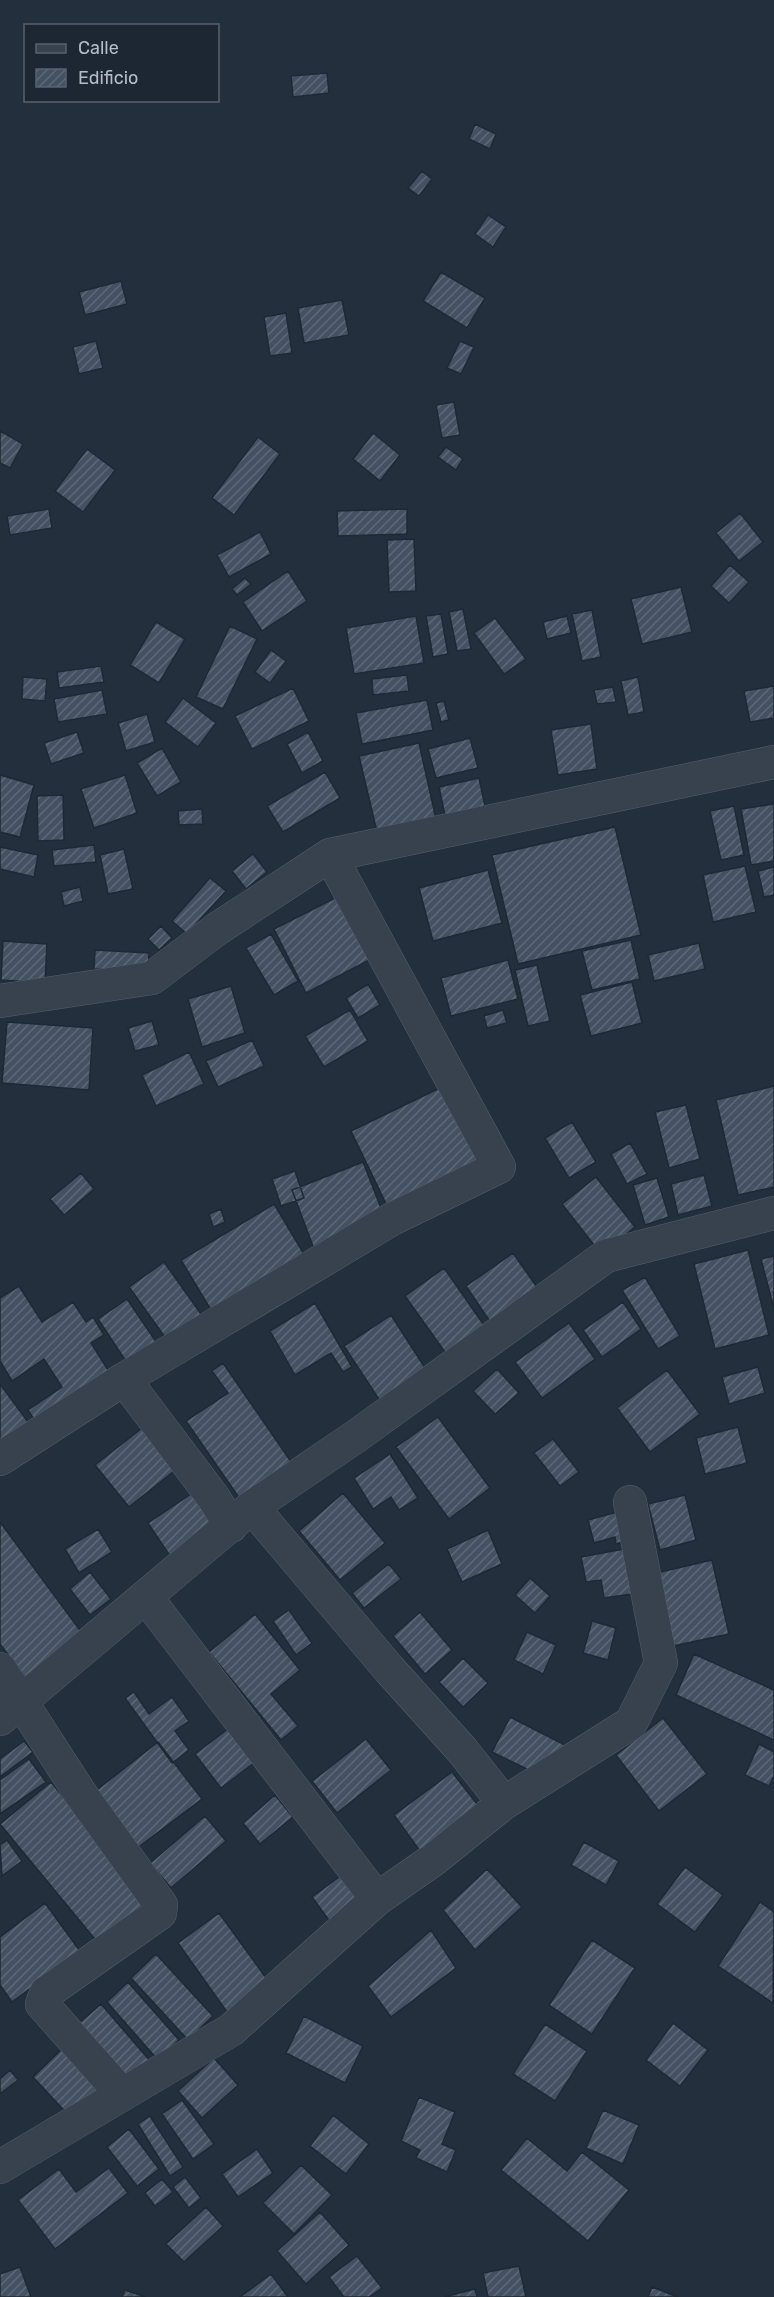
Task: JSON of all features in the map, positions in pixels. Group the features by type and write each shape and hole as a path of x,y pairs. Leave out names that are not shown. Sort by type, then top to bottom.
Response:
{"street":[{"path":"0,1001 152,978 217,929 330,855 774,762"},
{"path":"0,1459 124,1379 392,1219 500,1167 330,855"},
{"path":"11,1710 241,1516 606,1256 774,1213"},
{"path":"124,1379 213,1497 241,1516 388,1669 462,1750 504,1803"},
{"path":"0,2167 121,2093 231,2030 377,1899 433,1860 504,1803 631,1723 661,1663 630,1502"},
{"path":"146,1597 377,1899"},
{"path":"0,1669 11,1710 80,1793 161,1905 160,1913 46,1993 42,2004 121,2093"}],"building":[{"path":"327,73 329,93 293,97 291,76"},
{"path":"475,124 496,134 490,149 469,139"},
{"path":"422,171 432,179 419,196 408,188"},
{"path":"488,215 506,227 493,247 475,234"},
{"path":"441,272 485,298 467,328 423,301"},
{"path":"121,281 127,304 85,315 79,292"},
{"path":"342,300 349,335 304,343 298,308"},
{"path":"286,313 292,353 270,356 264,317"},
{"path":"96,341 103,368 79,374 73,347"},
{"path":"460,341 474,347 461,374 447,368"},
{"path":"454,402 460,435 442,438 436,405"},
{"path":"0,431 23,444 10,468 0,463"},
{"path":"373,433 400,455 380,481 353,459"},
{"path":"258,437 280,454 234,515 212,498"},
{"path":"446,447 463,459 456,470 438,457"},
{"path":"87,449 115,470 83,512 55,491"},
{"path":"49,509 52,528 10,535 7,516"},
{"path":"407,509 407,534 338,536 337,511"},
{"path":"740,513 763,542 739,561 716,533"},
{"path":"260,532 271,554 229,577 217,555"},
{"path":"414,539 416,591 389,592 387,540"},
{"path":"730,565 749,582 729,603 711,586"},
{"path":"288,571 307,601 262,631 243,602"},
{"path":"245,578 251,584 237,595 232,589"},
{"path":"681,587 692,632 642,644 631,599"},
{"path":"463,609 471,649 457,651 449,612"},
{"path":"592,610 601,657 582,661 572,614"},
{"path":"441,614 448,654 433,657 426,616"},
{"path":"416,616 424,663 354,674 346,628"},
{"path":"567,616 571,633 547,639 543,622"},
{"path":"495,618 526,659 504,674 474,633"},
{"path":"156,622 185,639 159,683 130,665"},
{"path":"230,626 257,639 223,709 196,697"},
{"path":"271,650 286,661 270,683 255,672"},
{"path":"101,666 104,682 59,688 57,672"},
{"path":"407,675 409,691 373,695 372,679"},
{"path":"23,677 47,679 45,701 22,699"},
{"path":"638,677 644,712 628,715 621,681"},
{"path":"774,686 774,718 750,722 744,691"},
{"path":"613,687 616,702 597,704 594,690"},
{"path":"293,688 309,721 252,749 235,716"},
{"path":"102,690 107,714 58,722 54,699"},
{"path":"183,698 216,723 198,747 165,722"},
{"path":"427,700 433,730 362,744 356,713"},
{"path":"444,701 449,720 441,722 436,703"},
{"path":"147,714 155,742 126,751 118,723"},
{"path":"591,724 597,769 558,775 551,730"},
{"path":"77,732 84,753 51,764 44,743"},
{"path":"308,732 323,761 302,773 287,744"},
{"path":"470,738 478,768 436,778 428,749"},
{"path":"419,743 436,819 377,832 359,756"},
{"path":"162,748 181,782 157,796 137,763"},
{"path":"325,772 340,798 283,832 267,806"},
{"path":"0,775 34,785 20,837 0,832"},
{"path":"125,775 137,813 94,828 81,789"},
{"path":"479,778 485,806 445,816 439,787"},
{"path":"63,795 64,840 38,841 37,796"},
{"path":"774,804 774,861 751,865 741,809"},
{"path":"734,806 744,855 721,860 710,811"},
{"path":"202,809 203,824 179,825 178,811"},
{"path":"615,827 641,935 518,964 492,855"},
{"path":"94,845 96,862 54,866 52,850"},
{"path":"0,847 38,855 34,877 0,869"},
{"path":"124,849 133,889 108,894 100,855"},
{"path":"253,854 267,872 246,889 232,871"},
{"path":"745,866 756,912 713,922 703,875"},
{"path":"774,867 774,895 764,897 758,871"},
{"path":"488,870 502,923 433,941 419,888"},
{"path":"210,878 226,891 187,934 172,921"},
{"path":"80,887 83,901 64,906 61,892"},
{"path":"345,893 377,956 306,993 274,929"},
{"path":"161,926 172,938 159,950 148,939"},
{"path":"271,934 298,981 274,995 246,948"},
{"path":"631,940 640,979 592,990 582,951"},
{"path":"3,941 47,944 45,983 1,980"},
{"path":"699,943 705,969 654,981 648,955"},
{"path":"95,950 149,953 148,972 94,969"},
{"path":"508,960 518,999 451,1016 441,978"},
{"path":"537,965 550,1021 528,1026 515,970"},
{"path":"632,982 642,1023 591,1036 580,995"},
{"path":"368,984 380,1005 358,1018 346,998"},
{"path":"231,986 245,1033 202,1047 188,999"},
{"path":"350,1010 368,1041 324,1067 305,1036"},
{"path":"503,1010 507,1023 487,1028 484,1016"},
{"path":"152,1021 159,1045 135,1051 128,1028"},
{"path":"7,1022 93,1028 89,1090 2,1083"},
{"path":"252,1040 264,1066 218,1087 206,1061"},
{"path":"189,1052 204,1084 156,1106 142,1075"},
{"path":"448,1084 486,1163 389,1210 351,1131"},
{"path":"774,1086 774,1187 738,1195 716,1100"},
{"path":"686,1105 700,1159 669,1168 655,1112"},
{"path":"572,1122 596,1162 569,1178 545,1138"},
{"path":"630,1143 647,1174 627,1184 611,1154"},
{"path":"363,1162 386,1221 314,1249 292,1190"},
{"path":"295,1171 304,1198 281,1206 272,1179"},
{"path":"81,1173 94,1189 64,1215 50,1199"},
{"path":"704,1175 712,1206 678,1215 671,1184"},
{"path":"596,1177 635,1227 601,1254 562,1204"},
{"path":"657,1178 669,1217 645,1225 633,1185"},
{"path":"274,1204 310,1264 217,1320 181,1260"},
{"path":"221,1209 225,1222 213,1227 209,1214"},
{"path":"748,1250 769,1335 715,1349 694,1264"},
{"path":"513,1253 541,1293 493,1326 466,1286"},
{"path":"774,1256 774,1309 761,1259"},
{"path":"164,1262 201,1314 167,1340 129,1287"},
{"path":"444,1268 486,1328 447,1355 405,1296"},
{"path":"645,1277 680,1336 658,1349 622,1290"},
{"path":"19,1286 42,1322 73,1302 86,1322 93,1317 104,1335 91,1343 110,1373 35,1421 28,1410 62,1387 44,1359 12,1381 0,1361 0,1298"},
{"path":"127,1299 163,1352 133,1372 98,1319"},
{"path":"623,1302 641,1329 602,1357 583,1330"},
{"path":"315,1303 352,1367 343,1372 331,1353 295,1375 270,1331"},
{"path":"391,1315 429,1374 382,1404 344,1346"},
{"path":"569,1323 595,1359 542,1398 515,1362"},
{"path":"223,1363 296,1469 244,1505 186,1421 228,1393 212,1371"},
{"path":"758,1367 765,1393 729,1404 722,1377"},
{"path":"497,1369 519,1393 495,1414 473,1391"},
{"path":"667,1370 700,1414 650,1452 617,1408"},
{"path":"0,1384 31,1426 0,1450"},
{"path":"438,1417 490,1488 449,1519 396,1447"},
{"path":"151,1421 184,1463 129,1507 95,1465"},
{"path":"738,1427 747,1463 705,1474 696,1438"},
{"path":"553,1439 579,1472 560,1486 534,1453"},
{"path":"390,1454 418,1498 399,1510 391,1497 373,1509 354,1478"},
{"path":"197,1490 223,1529 174,1562 148,1523"},
{"path":"343,1493 385,1543 340,1580 299,1531"},
{"path":"685,1495 696,1540 660,1550 648,1504"},
{"path":"617,1512 625,1541 616,1544 615,1537 594,1543 588,1520"},
{"path":"0,1522 85,1637 27,1680 0,1644"},
{"path":"98,1529 112,1552 79,1573 65,1549"},
{"path":"488,1530 502,1564 462,1582 447,1549"},
{"path":"624,1549 632,1594 604,1598 601,1580 586,1582 581,1557"},
{"path":"712,1560 729,1634 673,1646 656,1573"},
{"path":"389,1564 401,1579 364,1608 352,1593"},
{"path":"90,1572 111,1599 90,1615 70,1589"},
{"path":"530,1578 550,1596 535,1613 515,1595"},
{"path":"289,1610 312,1643 296,1655 273,1621"},
{"path":"420,1612 452,1650 425,1674 393,1636"},
{"path":"255,1614 300,1670 271,1694 298,1726 281,1740 209,1652"},
{"path":"592,1621 616,1628 608,1660 583,1653"},
{"path":"527,1632 556,1645 543,1674 514,1660"},
{"path":"694,1654 774,1690 774,1740 676,1695"},
{"path":"463,1658 488,1683 463,1707 439,1682"},
{"path":"134,1692 149,1714 172,1697 189,1721 175,1731 189,1750 172,1763 125,1698"},
{"path":"510,1717 569,1747 533,1772 492,1752"},
{"path":"663,1718 707,1774 659,1811 616,1755"},
{"path":"237,1722 263,1756 221,1788 195,1754"},
{"path":"366,1739 391,1770 337,1813 312,1781"},
{"path":"24,1741 33,1752 0,1777 0,1759"},
{"path":"158,1742 202,1799 132,1852 89,1796"},
{"path":"759,1744 774,1752 774,1776 769,1786 745,1775"},
{"path":"29,1759 46,1782 0,1814 0,1780"},
{"path":"452,1772 484,1813 425,1858 394,1815"},
{"path":"51,1782 154,1908 103,1949 0,1824"},
{"path":"275,1795 293,1817 260,1844 243,1823"},
{"path":"205,1816 226,1841 171,1888 150,1863"},
{"path":"7,1840 22,1861 2,1876 0,1845"},
{"path":"584,1842 619,1861 606,1885 571,1865"},
{"path":"685,1867 723,1895 695,1932 657,1904"},
{"path":"487,1869 522,1907 475,1950 443,1910"},
{"path":"343,1874 364,1903 333,1926 312,1897"},
{"path":"760,1902 774,1912 773,2003 718,1966"},
{"path":"45,1903 80,1951 12,2002 0,1985 0,1937"},
{"path":"219,1913 269,1982 227,2012 178,1943"},
{"path":"431,1930 456,1968 391,2017 368,1986"},
{"path":"592,1940 635,1968 592,2034 549,2005"},
{"path":"156,1954 213,2016 188,2040 131,1978"},
{"path":"128,1982 179,2040 157,2059 107,2002"},
{"path":"101,2004 151,2062 127,2082 78,2024"},
{"path":"304,2016 363,2046 345,2083 286,2053"},
{"path":"673,2023 708,2050 680,2086 646,2060"},
{"path":"545,2024 587,2051 555,2101 513,2074"},
{"path":"64,2047 105,2090 73,2120 33,2077"},
{"path":"214,2058 238,2085 202,2118 178,2091"},
{"path":"10,2070 18,2080 0,2094 0,2079"},
{"path":"419,2097 455,2112 442,2144 456,2150 447,2172 416,2158 420,2150 401,2141"},
{"path":"182,2100 214,2144 193,2159 162,2114"},
{"path":"603,2110 639,2125 623,2164 586,2148"},
{"path":"333,2115 369,2144 346,2174 310,2146"},
{"path":"150,2116 183,2167 170,2176 138,2124"},
{"path":"129,2129 159,2169 137,2186 107,2147"},
{"path":"527,2138 567,2171 582,2152 629,2190 588,2241 501,2170"},
{"path":"257,2149 273,2173 238,2197 222,2174"},
{"path":"301,2165 332,2195 294,2234 263,2203"},
{"path":"109,2168 128,2193 55,2249 18,2200 59,2169 76,2192"},
{"path":"185,2177 201,2198 189,2208 173,2187"},
{"path":"162,2179 173,2192 155,2206 145,2193"},
{"path":"206,2207 223,2226 184,2262 166,2244"},
{"path":"320,2212 349,2245 306,2284 277,2251"},
{"path":"357,2256 382,2288 369,2297 344,2297 329,2277"},
{"path":"519,2266 526,2297 488,2297 483,2273"},
{"path":"20,2267 31,2297 0,2297 0,2274"},
{"path":"271,2274 288,2297 240,2297"},
{"path":"652,2287 678,2297 648,2297"},
{"path":"475,2289 477,2297 444,2297"},
{"path":"125,2290 146,2297 122,2297"}]}
